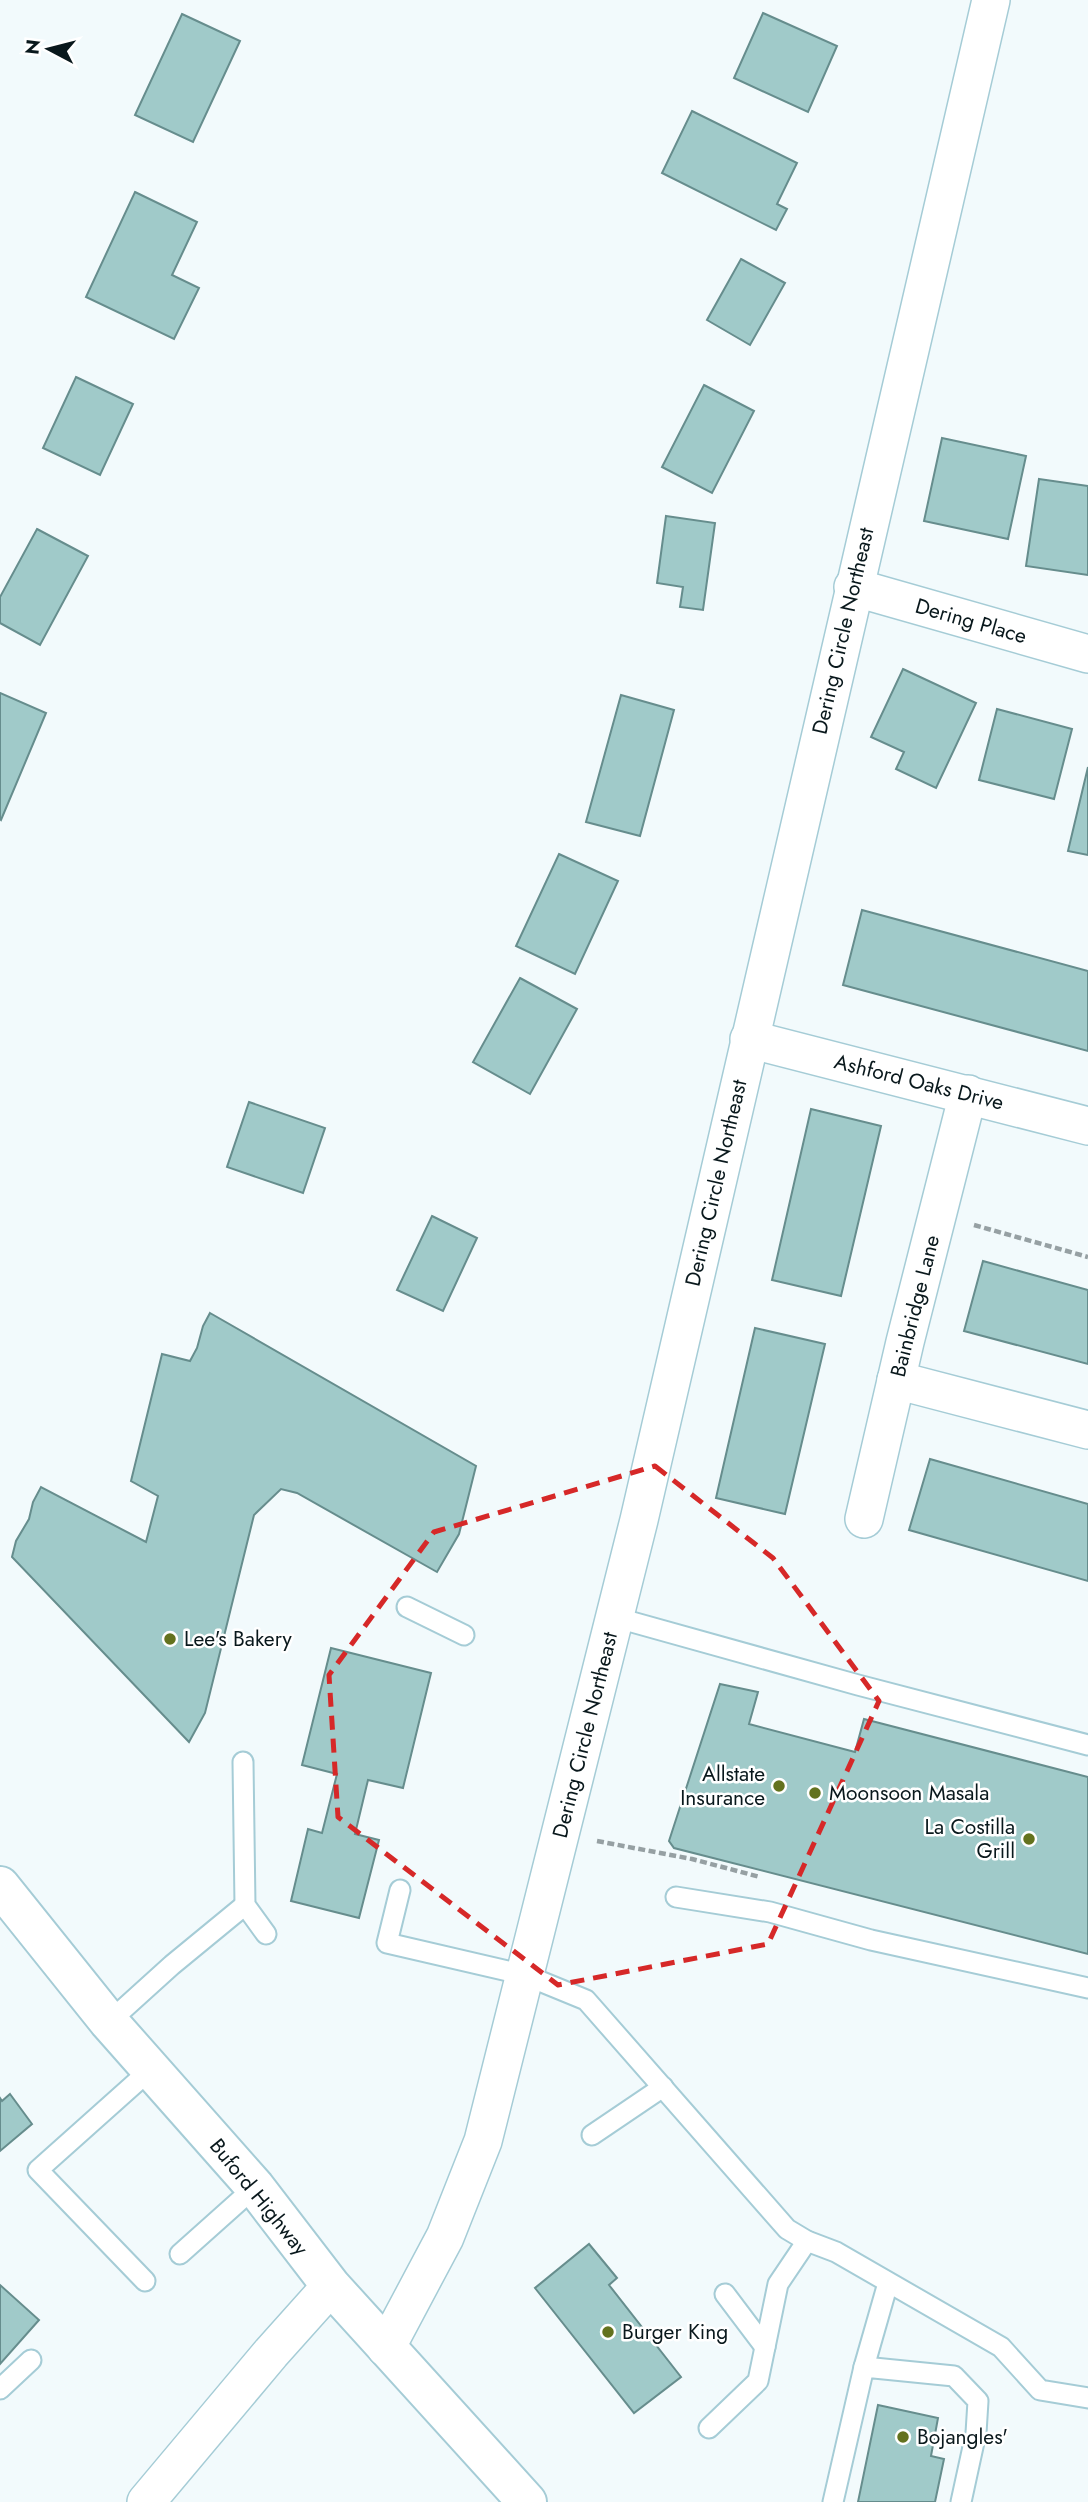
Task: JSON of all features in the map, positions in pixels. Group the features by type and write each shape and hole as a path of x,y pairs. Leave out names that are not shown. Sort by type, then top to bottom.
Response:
{"main road":[{"name":"Buford Highway","path":"0,1886 109,2022 255,2188 331,2286 527,2502"}],"street":[{"name":"Dering Circle Northeast","path":"386,2348 445,2237 483,2141 614,1617 991,0"},
{"name":"Dering Place","path":"853,587 1088,654"},
{"name":"Ashford Oaks Drive","path":"749,1039 1088,1126"},
{"name":"Bainbridge Lane","path":"864,1519 968,1094"},
{"path":"896,1380 1088,1430"},
{"path":"146,2502 331,2286"}],"lane":[{"path":"407,1607 464,1635"},
{"path":"614,1617 1088,1745"},
{"path":"243,1762 245,1905 266,1934"},
{"path":"400,1890 387,1942 525,1975 586,2000 787,2229 807,2241 836,2252 1001,2347 1041,2390 1088,2398"},
{"path":"676,1897 770,1912 871,1940 1088,1988"},
{"path":"109,2022 172,1965 245,1905"},
{"path":"145,2281 38,2170 150,2070"},
{"path":"592,2135 663,2087"},
{"path":"180,2254 255,2188"},
{"path":"709,2428 758,2381 778,2284 807,2241"},
{"path":"833,2502 864,2367 888,2283"},
{"path":"725,2294 765,2347"},
{"path":"0,2389 31,2360"},
{"path":"864,2367 954,2376 978,2401 976,2433 961,2502"}],"path":[{"path":"970,1224 1088,1257"},
{"path":"595,1840 692,1859 766,1879"}],"highlighted area":[{"path":"655,1466 773,1558 879,1701 768,1944 558,1985 338,1817 329,1675 434,1532"}],"building":[{"path":"763,13 837,46 808,112 734,78"},
{"path":"182,14 240,41 193,142 135,115"},
{"path":"692,111 797,163 777,204 787,209 776,230 662,173"},
{"path":"135,192 197,222 172,275 199,288 174,339 86,297"},
{"path":"741,259 785,283 750,345 707,320"},
{"path":"76,377 133,404 100,475 43,448"},
{"path":"704,385 754,411 712,493 662,467"},
{"path":"942,438 1026,456 1008,539 924,521"},
{"path":"1039,479 1088,486 1088,575 1026,566"},
{"path":"666,516 715,523 703,610 680,607 683,587 657,583"},
{"path":"37,529 88,556 40,645 0,623 0,597"},
{"path":"903,669 976,703 936,788 896,769 904,752 871,737"},
{"path":"0,693 46,713 1,820 0,819"},
{"path":"621,695 674,710 640,836 586,822"},
{"path":"997,709 1072,729 1054,799 979,780"},
{"path":"1088,767 1088,855 1068,851"},
{"path":"559,854 618,881 575,974 516,946"},
{"path":"862,910 1088,971 1088,1051 843,985"},
{"path":"520,978 577,1009 530,1094 473,1062"},
{"path":"249,1102 325,1128 303,1193 227,1167"},
{"path":"811,1109 881,1126 841,1296 772,1280"},
{"path":"432,1216 477,1238 443,1311 397,1290"},
{"path":"983,1261 1088,1290 1088,1364 964,1331"},
{"path":"210,1313 476,1466 459,1534 437,1572 297,1493 281,1489 254,1515 205,1713 189,1742 12,1557 16,1541 29,1519 33,1502 41,1487 146,1542 158,1496 131,1481 162,1354 190,1361"},
{"path":"755,1328 825,1344 785,1514 716,1498"},
{"path":"930,1459 1088,1504 1088,1581 909,1530"},
{"path":"331,1648 431,1673 403,1788 368,1780 355,1834 379,1840 359,1918 291,1901 308,1829 322,1833 337,1774 302,1765"},
{"path":"720,1684 758,1692 749,1724 855,1752 864,1719 1088,1777 1088,1954 674,1848 669,1841"},
{"path":"10,2094 32,2124 0,2151 0,2098 2,2101"},
{"name":"Burger King","path":"589,2244 617,2278 609,2285 681,2377 634,2413 535,2288"},
{"path":"0,2285 39,2320 0,2364"},
{"name":"Bojangles'","path":"878,2405 938,2418 931,2456 944,2459 935,2502 858,2502"}],"place":[{"name":"Lee's Bakery","path":"170,1639"},
{"name":"Allstate Insurance","path":"779,1786"},
{"name":"Moonsoon Masala","path":"815,1793"},
{"name":"La Costilla Grill","path":"1029,1839"},
{"name":"Burger King","path":"608,2332"},
{"name":"Bojangles'","path":"903,2437"}]}
